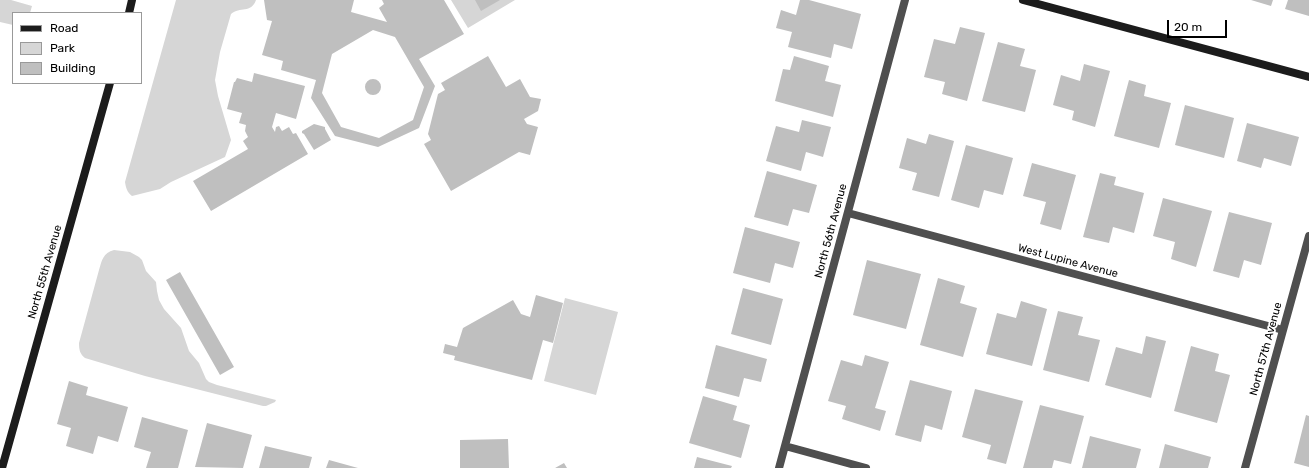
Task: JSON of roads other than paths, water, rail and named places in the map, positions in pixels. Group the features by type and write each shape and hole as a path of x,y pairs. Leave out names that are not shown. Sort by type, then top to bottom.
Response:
{"street":[{"path":"128,12 132,0"},
{"name":"North 56th Avenue","path":"779,468 905,0"},
{"path":"1023,0 1309,78"},
{"name":"North 55th Avenue","path":"2,468 110,84"},
{"name":"West Lupine Avenue","path":"848,213 1283,330"},
{"name":"North 57th Avenue","path":"1245,468 1309,236"},
{"path":"785,446 866,468"}]}
